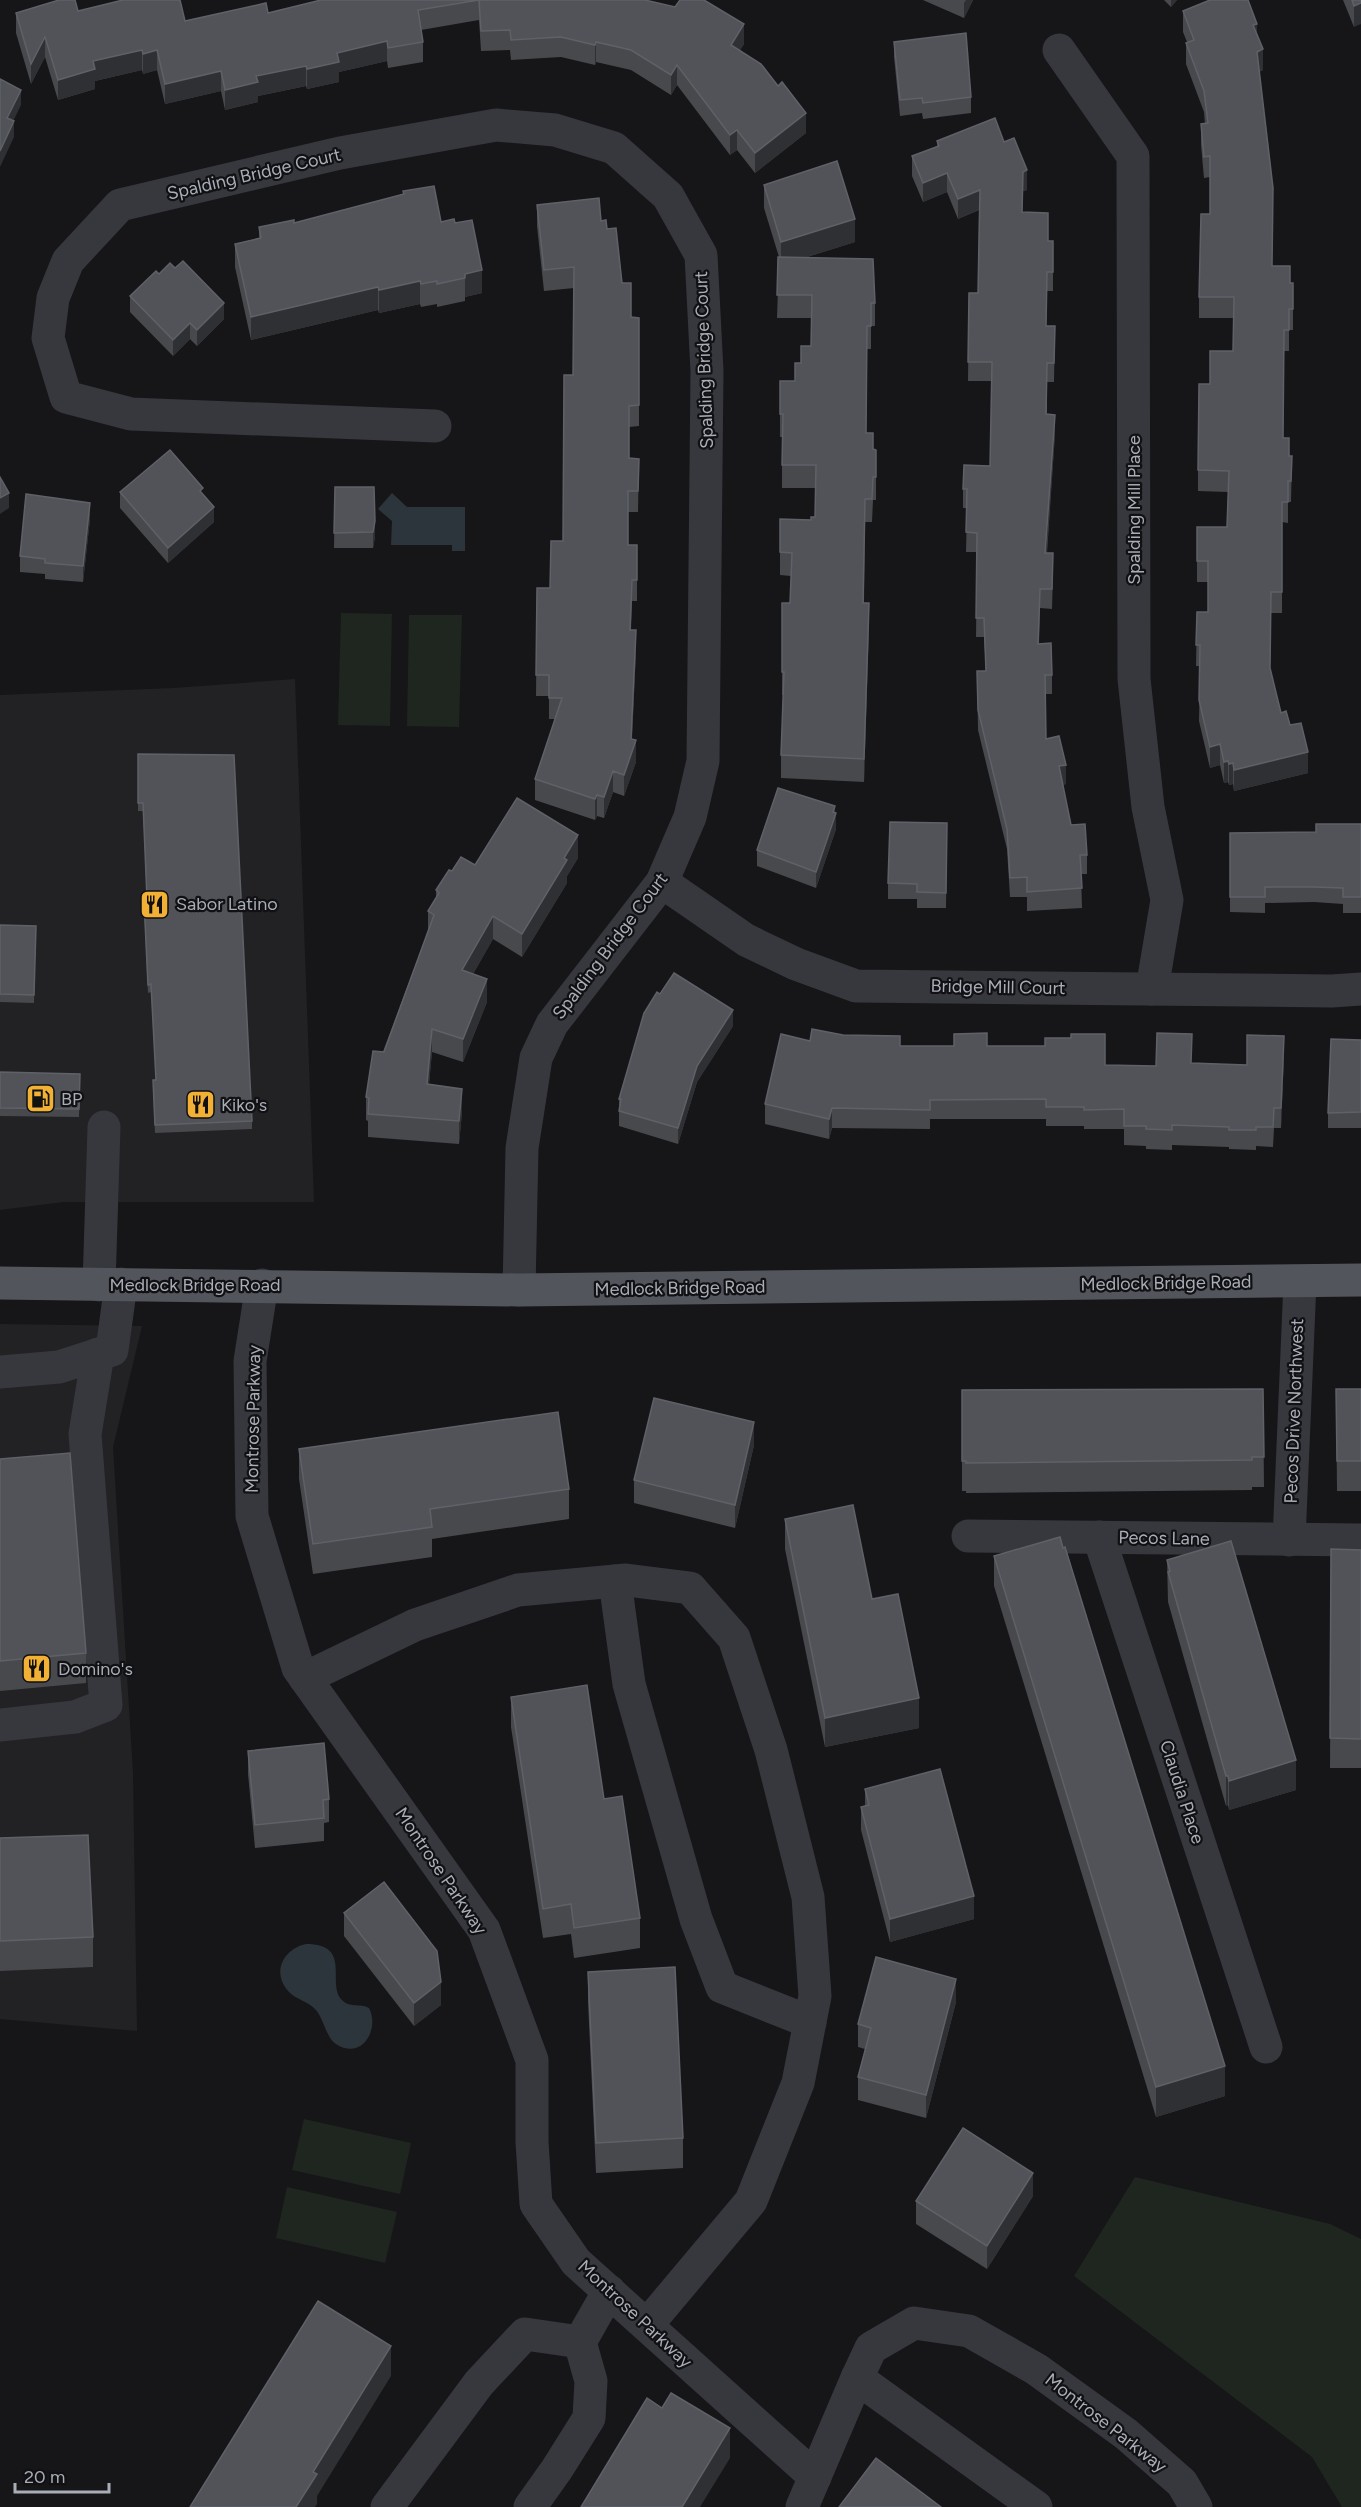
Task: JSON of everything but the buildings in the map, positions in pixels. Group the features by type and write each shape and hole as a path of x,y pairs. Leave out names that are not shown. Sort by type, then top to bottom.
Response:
{"main road":[{"name":"Medlock Bridge Road","path":"0,1283 519,1290 1361,1280"}],"street":[{"name":"Spalding Mill Place","path":"1059,51 1133,156 1134,679 1148,807 1167,900 1152,989"},
{"name":"Spalding Bridge Court","path":"435,426 131,414 66,397 48,338 53,298 68,261 120,205 340,153 496,126 555,130 614,148 668,196 701,255 707,371 703,761 690,817 662,882 552,1024 536,1058 522,1148 519,1290"},
{"name":"Bridge Mill Court","path":"662,882 746,940 796,964 856,986 1332,991 1361,989"},
{"path":"0,1372 59,1367 112,1350 104,1127"},
{"name":"Pecos Drive Northwest","path":"1289,1540 1300,1282"},
{"name":"Montrose Parkway","path":"262,1285 250,1361 252,1516 298,1668 484,1930 532,2060 532,2142 536,2204 576,2262 814,2477"},
{"path":"0,1725 75,1717 106,1705 85,1434 98,1354"},
{"name":"Pecos Lane","path":"968,1536 1361,1540"},
{"name":"Claudia Place","path":"1099,1538 1266,2047"},
{"path":"305,1678 415,1625 518,1590 626,1580 690,1588 734,1638 771,1750 808,1897 815,1996 798,2083 751,2201 647,2325"},
{"path":"615,1581 628,1684 696,1919 722,1987 810,2022"},
{"path":"530,2507 589,2418 591,2381 580,2342 609,2291"},
{"name":"Montrose Parkway","path":"802,2507 871,2348 914,2323 969,2331 1036,2369 1126,2434 1182,2482 1196,2507"},
{"path":"387,2507 479,2383 525,2334 580,2342"},
{"path":"857,2378 1036,2507"}],"shaded area":[{"path":"392,493 407,507 465,507 465,551 452,551 452,545 391,545 392,521 378,509"},
{"path":"341,613 392,614 390,726 338,725"},
{"path":"409,615 462,615 459,727 407,726"},
{"path":"295,679 314,1202 64,1202 0,1210 0,695 174,688"},
{"path":"0,1324 142,1326 113,1447 133,1773 137,2031 0,2019"},
{"path":"306,1944 329,1950 334,1958 336,1984 342,2000 348,2004 369,2008 372,2025 370,2033 361,2046 345,2048 333,2042 316,2010 292,1995 284,1985 280,1970 282,1963 291,1951"},
{"path":"304,2119 411,2143 400,2194 292,2170"},
{"path":"1135,2177 1330,2224 1361,2239 1361,2507 1342,2507 1312,2457 1074,2276"},
{"path":"287,2187 397,2212 385,2263 276,2238"}],"place":[{"name":"Sabor Latino","path":"155,904"},
{"name":"BP","path":"40,1099"},
{"name":"Kiko's","path":"200,1105"},
{"name":"Domino's","path":"37,1669"}]}
